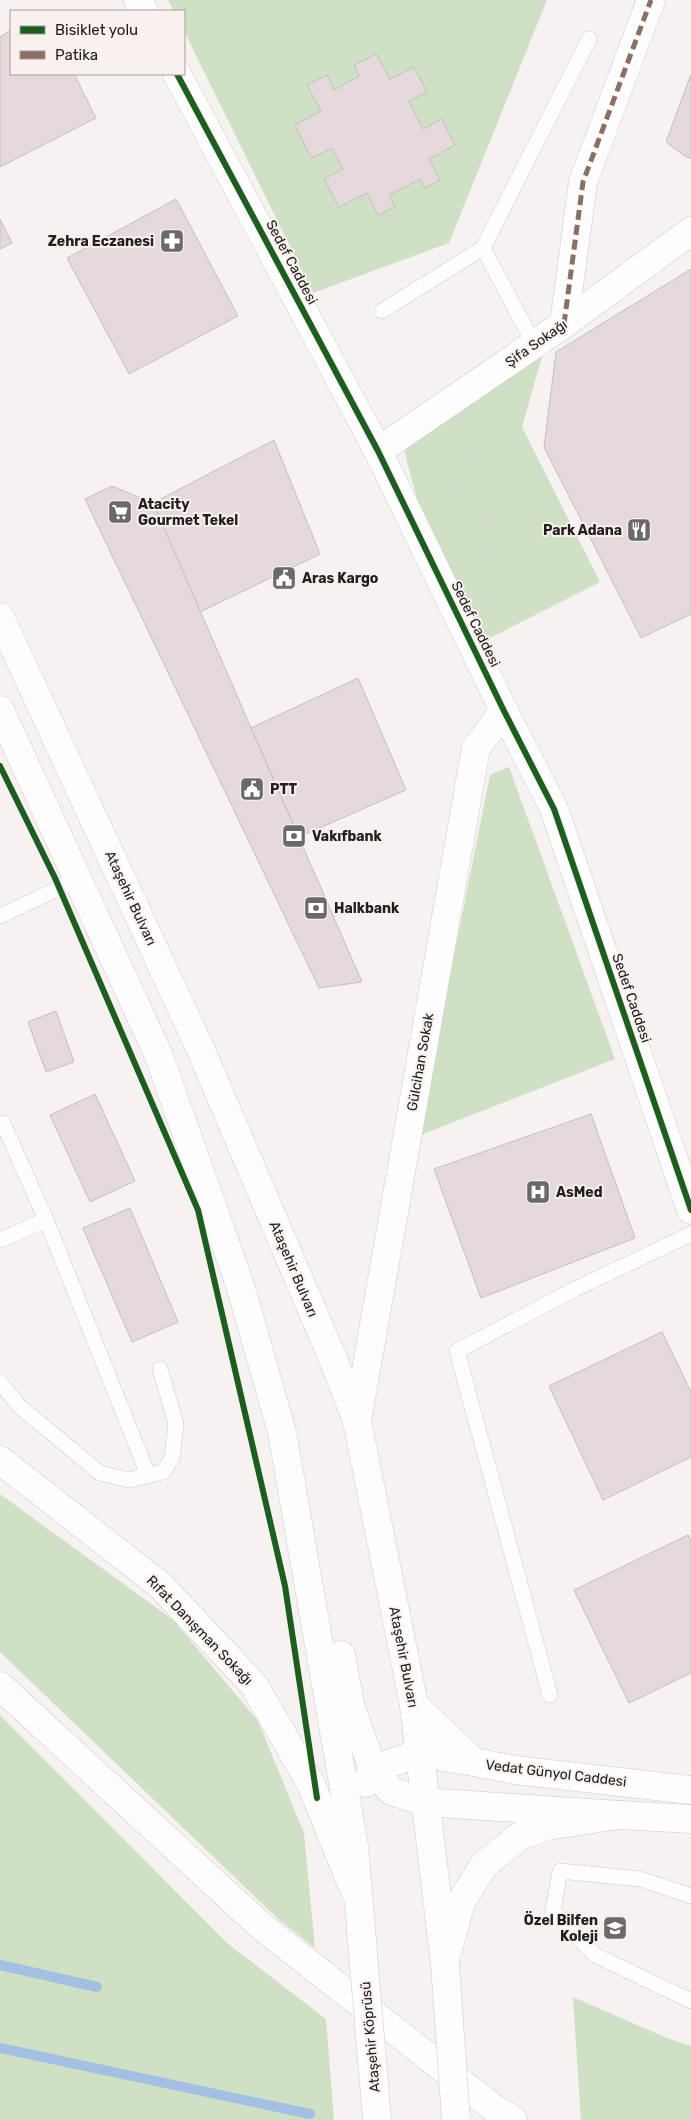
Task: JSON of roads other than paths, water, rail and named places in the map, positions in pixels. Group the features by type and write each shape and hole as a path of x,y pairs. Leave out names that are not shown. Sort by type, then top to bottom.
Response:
{"main road":[{"path":"564,324 583,182 651,0"},
{"name":"Sedef Caddesi","path":"178,75 378,451 554,810 691,1210"},
{"name":"Şifa Sokağı","path":"378,451 564,324 691,231"},
{"name":"Ataşehir Bulvarı","path":"0,617 200,1048 333,1359 357,1421 414,1705 445,1964"},
{"path":"0,710 159,1056 240,1285 322,1563 351,1708 373,1769 391,1791 425,1802 691,1819"},
{"name":"Gülcihan Sokak","path":"357,1421 476,748 504,711"},
{"path":"282,1432 354,1846 360,1905"},
{"name":"Rıfat Danışman Sokağı","path":"0,1460 160,1585 254,1684 311,1784 360,1905"},
{"path":"0,1686 262,1926 495,2109 513,2120"},
{"name":"Vedat Günyol Caddesi","path":"414,1705 474,1762 515,1770 691,1790"},
{"path":"354,1846 365,1787 373,1769 420,1753 474,1762"},
{"path":"456,2120 445,1964 461,1902 484,1865 520,1836 547,1826 619,1815"},
{"name":"Ataşehir Köprüsü","path":"360,1905 377,2120"}],"lane":[{"path":"382,311 483,248 589,39"},
{"path":"483,248 534,344"},
{"path":"0,916 77,880"},
{"path":"3,1123 46,1220 148,1475"},
{"path":"0,1240 46,1220"},
{"path":"550,1695 457,1351 573,1290 691,1234"},
{"path":"0,1382 19,1406 100,1473 129,1480 163,1472 172,1458 176,1424 160,1369"},
{"path":"691,1896 640,1879 560,1871 553,1911 595,1955 691,2001"}],"waterway":[{"path":"0,1965 97,1987"},
{"path":"0,2048 310,2114"}],"place":[{"name":"Zehra Eczanesi","path":"172,241"},
{"name":"Atacity Gourmet Tekel","path":"120,512"},
{"name":"Park Adana","path":"639,530"},
{"name":"Aras Kargo","path":"284,578"},
{"name":"PTT","path":"252,789"},
{"name":"Vakıfbank","path":"294,836"},
{"name":"Halkbank","path":"316,908"},
{"name":"AsMed","path":"538,1192"},
{"name":"Özel Bilfen Koleji","path":"615,1928"}]}
